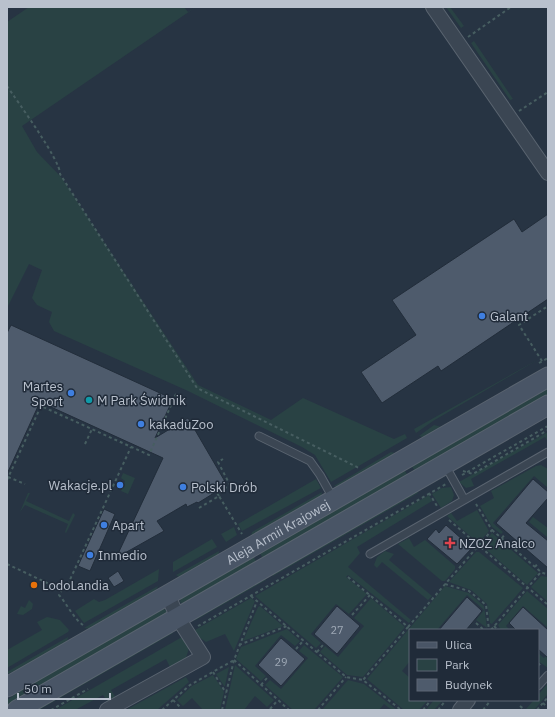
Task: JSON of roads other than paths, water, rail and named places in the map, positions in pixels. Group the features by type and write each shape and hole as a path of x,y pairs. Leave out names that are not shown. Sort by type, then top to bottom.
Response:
{"street":[{"path":"433,7 548,172"},
{"name":"Aleja Armii Krajowej","path":"7,688 334,500 545,370"},
{"name":"Aleja Armii Krajowej","path":"17,710 183,625 449,472 548,405"},
{"path":"107,710 203,657 183,625 168,596"},
{"path":"460,710 467,701"}],"lane":[{"path":"259,436 310,461 334,500"},
{"path":"370,554 548,452"},
{"path":"449,472 464,499"},
{"path":"539,685 548,675"}],"place":[{"name":"Galant","path":"482,316"},
{"name":"Martes Sport","path":"71,393"},
{"name":"M Park Świdnik","path":"89,400"},
{"name":"kakaduZoo","path":"141,424"},
{"name":"Wakacje.pl","path":"120,485"},
{"name":"Polski Drób","path":"183,487"},
{"name":"Apart","path":"104,525"},
{"name":"NZOZ Analco","path":"450,543"},
{"name":"Inmedio","path":"90,555"},
{"name":"LodoLandia","path":"34,585"}]}
